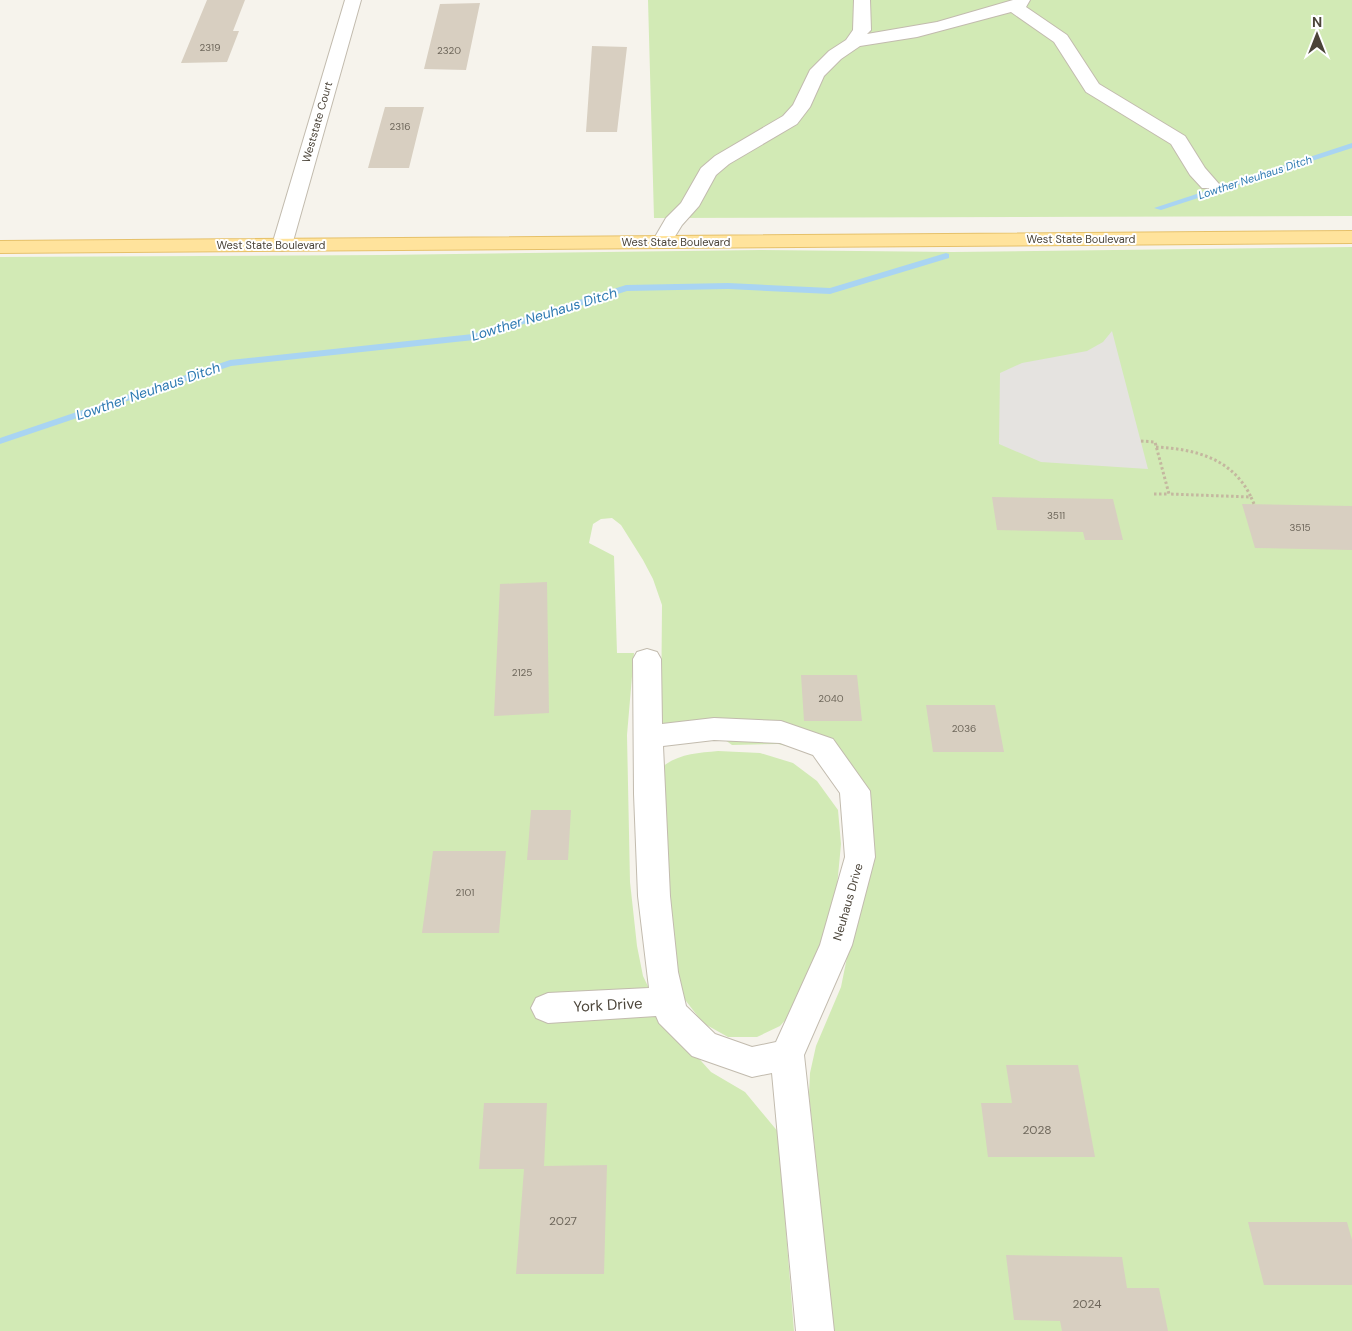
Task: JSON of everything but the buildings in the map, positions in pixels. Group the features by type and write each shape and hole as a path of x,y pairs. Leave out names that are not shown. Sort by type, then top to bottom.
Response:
{"main road":[{"name":"West State Boulevard","path":"0,247 1352,237"}],"street":[{"name":"Weststate Court","path":"282,245 352,0"},
{"path":"662,242 673,222 689,206 708,172 722,160 790,120 800,108 816,74 835,55 854,41 862,30 862,0"},
{"path":"854,41 890,39 1018,3 1061,39 1092,88 1178,140 1197,171 1209,184"},
{"path":"647,659 649,794 654,896 662,972 672,1013 704,1045 752,1062 787,1055"},
{"name":"Neuhaus Drive","path":"649,737 714,729 780,732 823,747 854,791 860,857 836,945 787,1055 815,1331"},
{"name":"York Drive","path":"548,1008 668,1001"}],"path":[{"path":"1141,441 1155,442 1169,494"},
{"path":"1156,447 1188,450 1214,458 1237,474 1249,488 1254,504"},
{"path":"1154,494 1252,496"}],"green space":[{"path":"648,0 1352,0 1352,216 654,218"},
{"path":"1352,247 1352,1331 834,1331 809,1095 810,1073 816,1046 841,987 861,888 867,825 822,761 803,750 778,744 732,745 721,737 673,737 661,723 662,605 653,579 643,560 621,525 612,518 601,519 593,524 589,543 614,556 617,653 634,653 627,735 630,882 637,946 643,976 657,1005 684,1042 711,1072 745,1092 784,1139 799,1202 785,1218 794,1331 0,1331 0,257 382,255 760,250 953,252"},
{"path":"718,751 760,753 793,763 817,781 838,810 841,844 835,908 806,997 780,1026 757,1037 728,1037 703,1023 686,1001 674,992 661,768 681,757"}],"shaded area":[{"path":"1112,331 1148,469 1041,462 999,444 1000,373 1022,363 1087,351 1103,342"}],"waterway":[{"name":"Lowther Neuhaus Ditch","path":"1158,208 1352,145"},
{"name":"Lowther Neuhaus Ditch","path":"0,441 230,363 474,337 626,288 728,286 830,291 946,256"}]}
